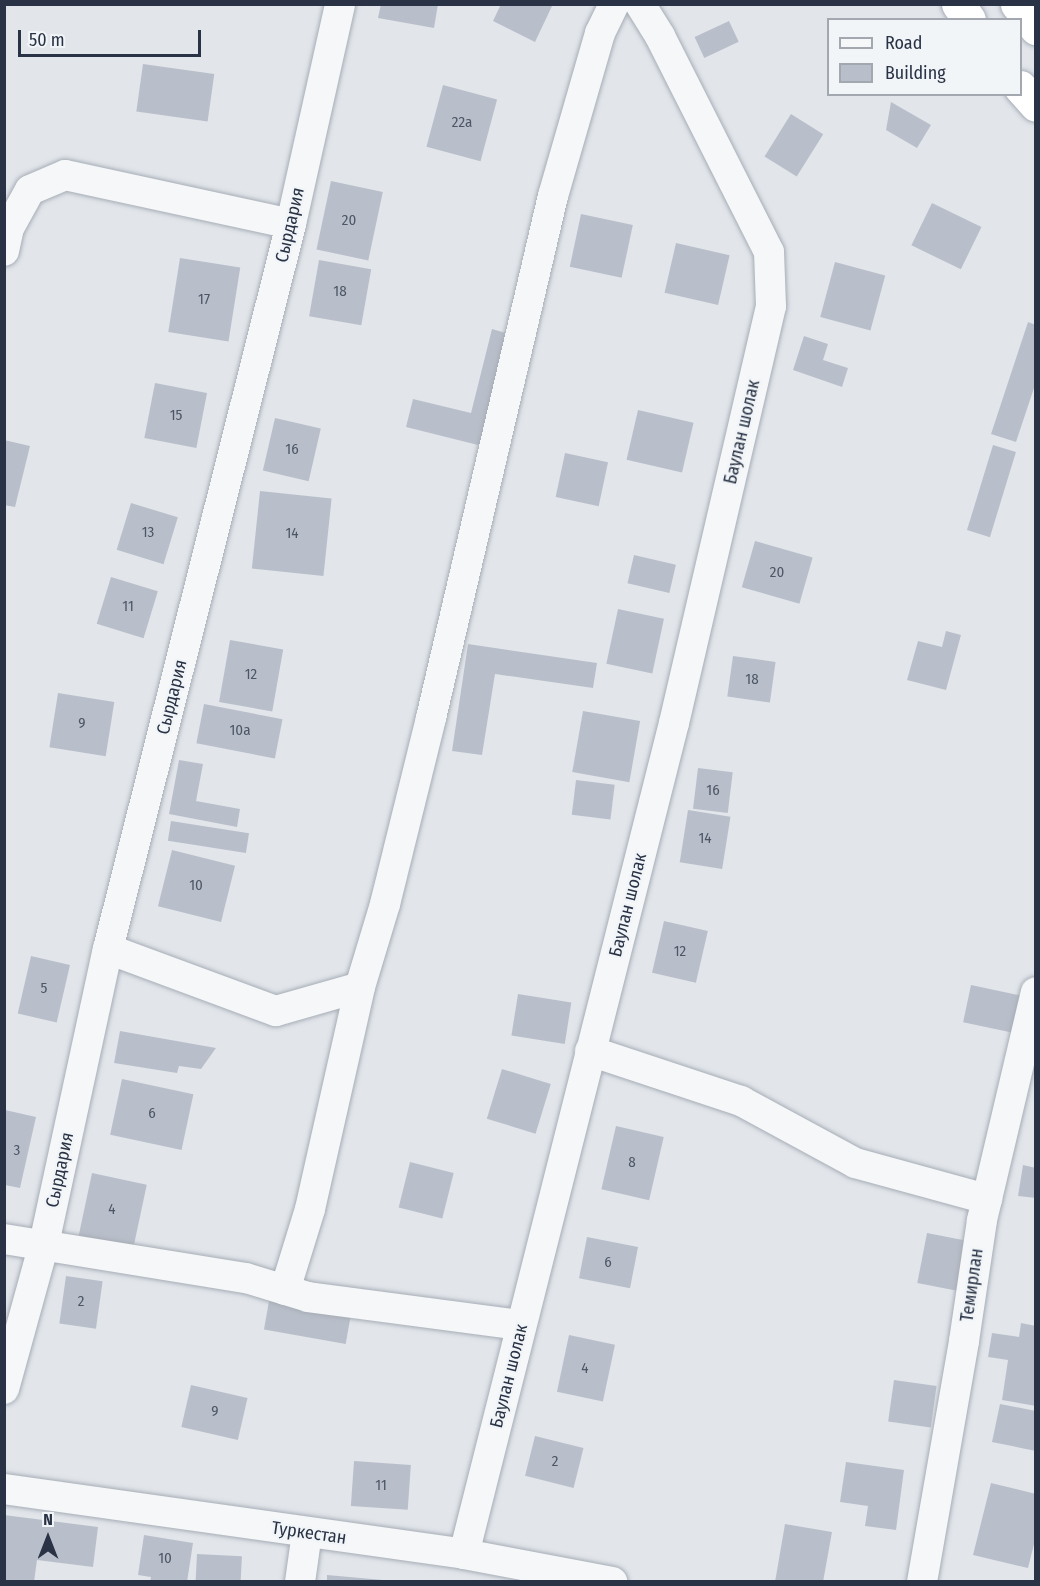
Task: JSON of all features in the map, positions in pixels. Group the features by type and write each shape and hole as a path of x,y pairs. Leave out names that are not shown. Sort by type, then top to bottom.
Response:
{"highway":[{"path":"958,4 968,18"},
{"path":"1017,4 1035,28"},
{"path":"1022,89 1035,105"}],"street":[{"name":"Сырдария","path":"4,1389 44,1244 108,949 291,224 340,4"},
{"path":"285,1290 310,1209 360,987 385,903 431,718 553,196 600,33 614,4"},
{"name":"Баулан шолак","path":"464,1554 674,723 771,306 769,252 660,36 640,4"},
{"path":"4,251 9,228 30,190 65,175 291,224"},
{"path":"108,949 276,1011 360,987"},
{"name":"Темирлан","path":"922,1581 987,1199 1035,992"},
{"path":"590,1051 741,1101 855,1163 987,1199"},
{"path":"4,1239 246,1278 308,1297 521,1325"},
{"name":"Туркестан","path":"4,1489 464,1554 612,1581"},
{"path":"300,1581 307,1533"}],"building":[{"path":"381,4 438,4 434,28 378,18"},
{"path":"501,4 553,4 535,42 493,21"},
{"path":"729,21 739,42 704,58 695,37"},
{"path":"143,64 214,74 208,122 136,112"},
{"path":"443,85 497,99 481,161 426,147"},
{"path":"891,102 931,125 917,148 886,130"},
{"path":"791,114 823,134 797,177 765,156"},
{"path":"331,181 383,192 368,260 316,249"},
{"path":"932,203 981,227 961,269 911,245"},
{"path":"581,214 633,225 622,278 570,267"},
{"path":"676,243 730,255 718,305 665,293"},
{"path":"180,258 240,268 229,342 168,332"},
{"path":"319,260 371,269 361,325 309,316"},
{"path":"835,262 885,275 870,331 820,317"},
{"path":"1028,322 1036,325 1036,382 1016,442 991,434"},
{"path":"492,329 513,335 486,447 406,427 413,399 471,413"},
{"path":"804,336 828,344 823,360 848,368 842,387 793,370"},
{"path":"155,383 207,393 196,448 144,438"},
{"path":"638,410 694,423 682,473 627,460"},
{"path":"275,418 321,429 309,481 263,471"},
{"path":"4,440 30,446 15,507 4,505"},
{"path":"993,445 1016,452 990,537 967,530"},
{"path":"565,453 608,462 599,506 556,497"},
{"path":"260,491 332,499 323,576 252,569"},
{"path":"131,503 178,517 164,564 117,550"},
{"path":"755,541 813,558 799,604 742,587"},
{"path":"634,555 676,565 669,593 627,583"},
{"path":"111,577 158,591 144,638 97,624"},
{"path":"618,609 664,619 652,674 606,664"},
{"path":"946,631 961,635 946,690 907,680 918,641 942,647"},
{"path":"230,640 283,649 272,711 219,702"},
{"path":"468,644 597,663 593,688 495,674 482,755 452,751"},
{"path":"733,656 776,662 770,703 727,697"},
{"path":"58,693 114,702 106,756 49,747"},
{"path":"204,704 283,719 275,759 196,743"},
{"path":"583,711 640,721 629,782 572,772"},
{"path":"179,760 203,764 196,801 240,809 237,827 169,814"},
{"path":"698,768 733,772 728,813 693,809"},
{"path":"576,780 615,785 610,819 572,815"},
{"path":"688,810 730,817 722,869 680,862"},
{"path":"171,821 249,833 246,853 168,841"},
{"path":"172,850 235,866 221,922 158,906"},
{"path":"664,921 708,931 696,983 652,973"},
{"path":"31,956 70,965 57,1022 18,1013"},
{"path":"971,985 1022,996 1014,1033 963,1022"},
{"path":"518,994 571,1002 565,1044 511,1035"},
{"path":"120,1031 216,1048 201,1069 179,1066 177,1073 114,1063"},
{"path":"502,1069 551,1084 536,1134 487,1119"},
{"path":"122,1079 193,1094 182,1150 110,1135"},
{"path":"5,1110 36,1117 20,1188 5,1185"},
{"path":"616,1126 664,1137 649,1200 601,1189"},
{"path":"410,1162 454,1173 442,1218 399,1208"},
{"path":"1023,1165 1036,1168 1036,1198 1018,1196"},
{"path":"92,1173 147,1185 133,1247 79,1236"},
{"path":"927,1233 969,1241 959,1291 917,1283"},
{"path":"587,1237 638,1247 630,1288 579,1278"},
{"path":"66,1276 103,1281 96,1329 59,1324"},
{"path":"269,1301 351,1315 346,1344 264,1330"},
{"path":"1021,1323 1036,1326 1036,1406 1002,1400 1008,1360 988,1357 992,1333 1019,1337"},
{"path":"569,1335 615,1345 603,1402 557,1392"},
{"path":"894,1380 937,1386 931,1428 888,1422"},
{"path":"191,1385 248,1398 238,1440 181,1427"},
{"path":"1000,1404 1036,1411 1036,1451 992,1442"},
{"path":"535,1436 584,1448 574,1488 525,1476"},
{"path":"354,1461 411,1465 408,1510 351,1506"},
{"path":"846,1462 904,1470 896,1530 865,1526 868,1506 840,1502"},
{"path":"991,1483 1036,1494 1036,1536 1028,1568 973,1555"},
{"path":"4,1515 98,1527 93,1567 37,1560 34,1582 4,1582"},
{"path":"785,1524 832,1532 823,1582 775,1582"},
{"path":"144,1535 193,1543 187,1582 150,1582 151,1577 138,1575"},
{"path":"197,1554 242,1556 241,1582 196,1582"},
{"path":"327,1575 383,1580 383,1582 327,1582"}]}
